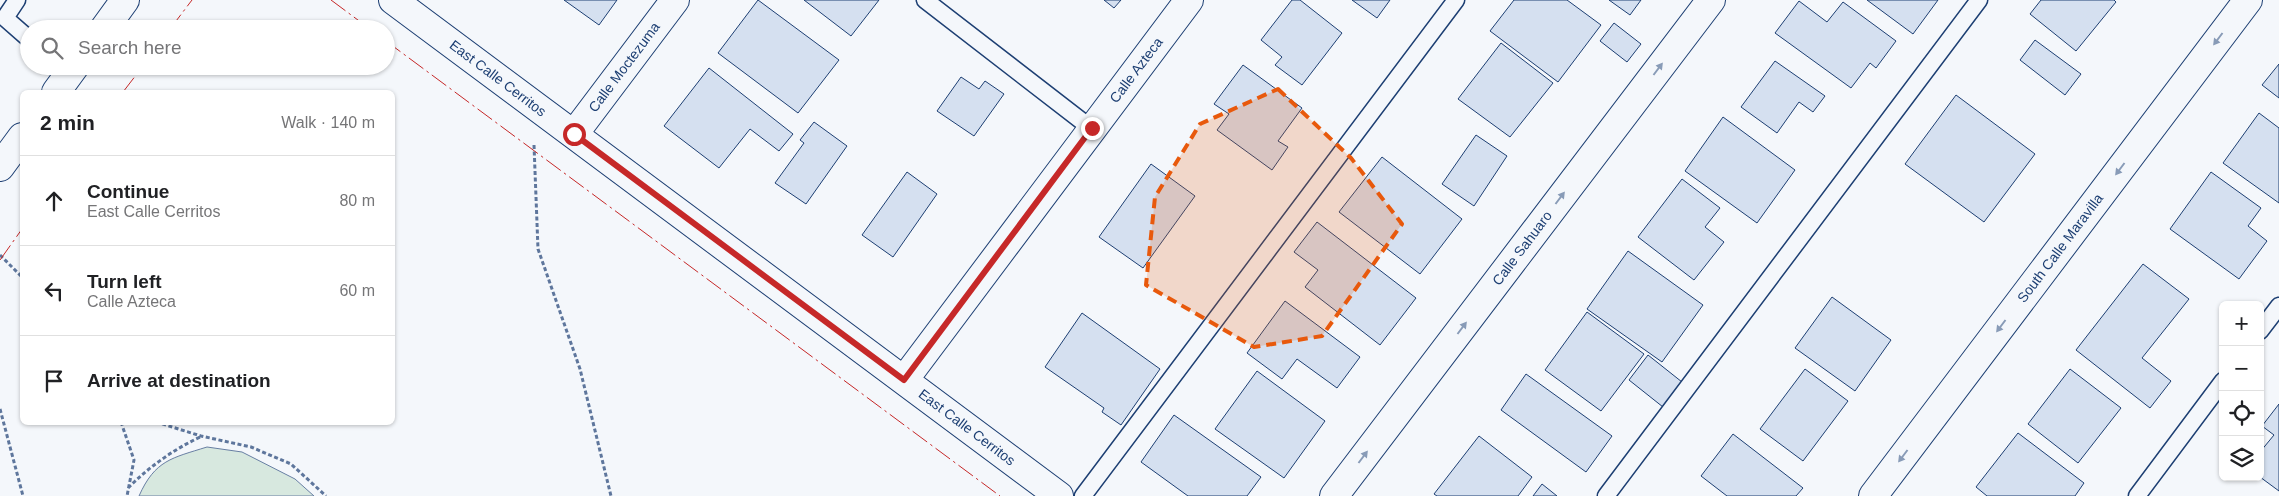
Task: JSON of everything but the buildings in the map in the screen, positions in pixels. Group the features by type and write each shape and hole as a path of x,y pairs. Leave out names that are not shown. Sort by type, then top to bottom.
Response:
{"street":[{"name":"Calle Moctezuma","path":"574,134 675,0"},
{"name":"Calle Azteca","path":"904,380 1189,0"},
{"name":"Calle Sahuaro","path":"1334,496 1711,0"},
{"name":"South Calle Maravilla","path":"1873,496 2248,0"},
{"path":"110,20 123,1"},
{"name":"East Calle Cerritos","path":"402,3 540,109 1059,496"},
{"path":"1,164 20,140"}],"lane":[{"path":"17,0 3,25 20,34"},
{"path":"1083,496 1456,0"},
{"path":"1606,496 1979,0"},
{"path":"928,1 1092,128"},
{"path":"2264,326 2279,306"},
{"path":"2137,496 2219,386"}],"path":[{"path":"540,109 534,145 538,249 580,369 611,496"},
{"path":"0,255 20,275"},
{"path":"0,409 23,496"},
{"path":"121,425 134,460 126,496"},
{"path":"166,425 201,436 251,447 291,464 326,496"},
{"path":"128,488 147,469 177,448 201,436"}],"highlighted area":[{"path":"1278,89 1351,158 1402,224 1322,336 1254,347 1146,285 1155,197 1200,124"}],"shaded area":[{"path":"207,447 242,452 295,479 314,496 139,496 151,475 166,462"}],"power":[{"path":"177,20 192,0"},
{"path":"331,0 358,20"},
{"path":"395,48 1000,496"},
{"path":"125,90 136,75"},
{"path":"0,260 20,232"}],"route":[{"path":"574,134 904,380 1092,128"}]}
